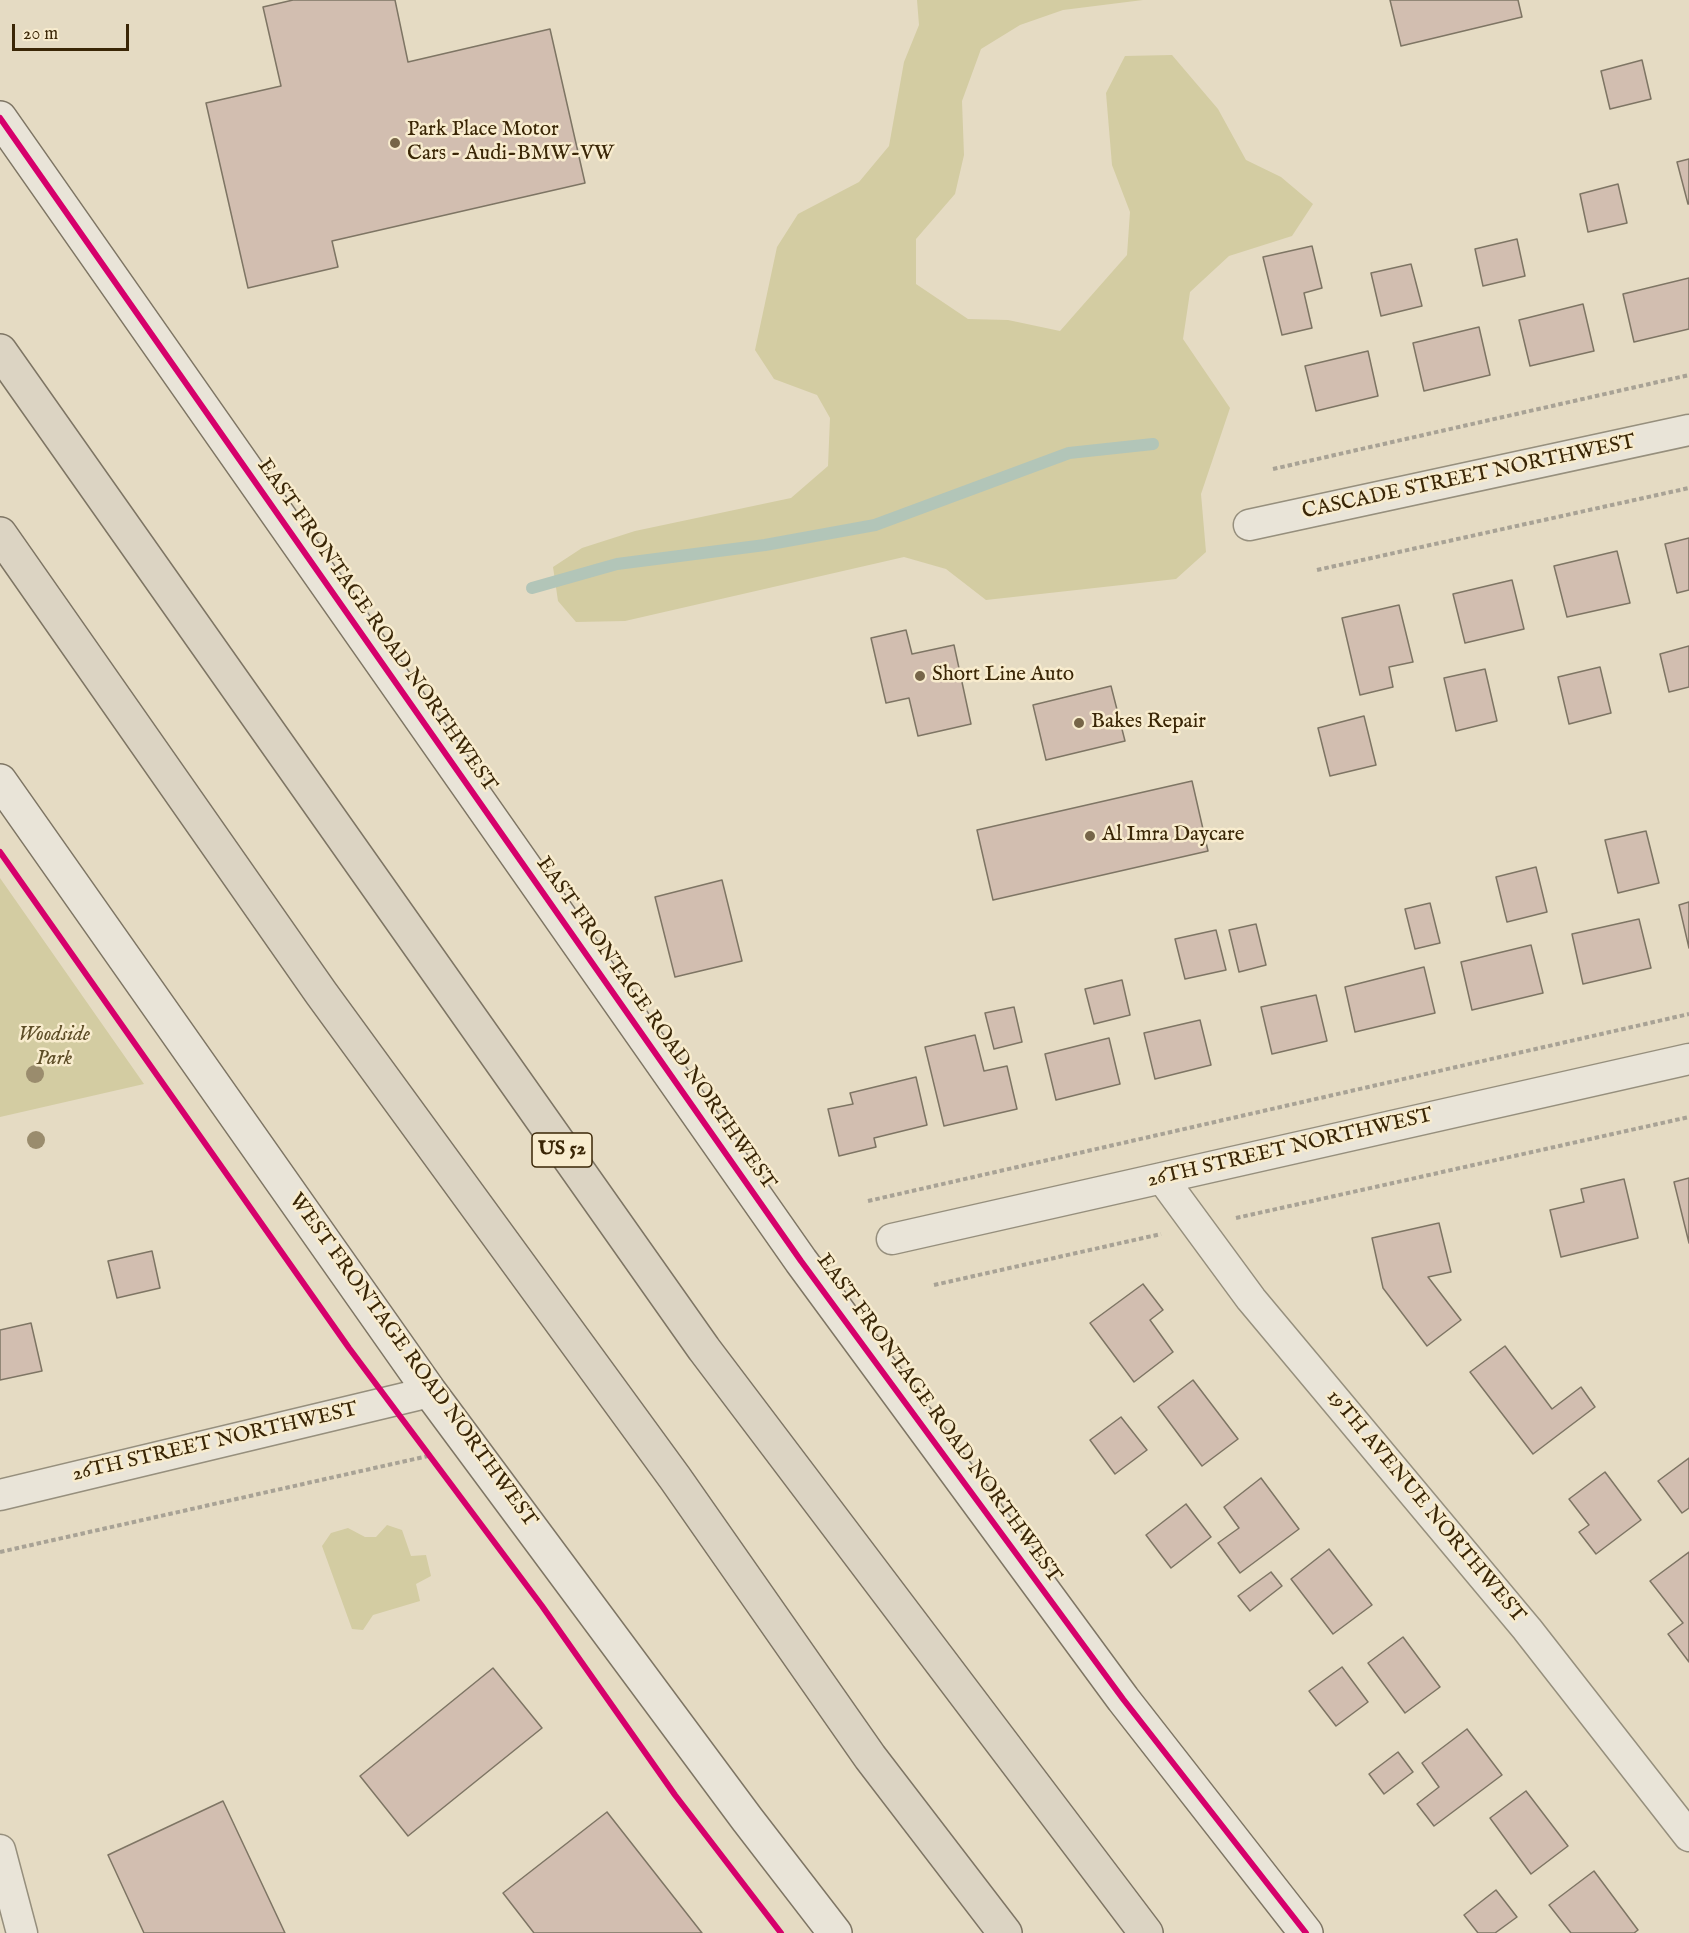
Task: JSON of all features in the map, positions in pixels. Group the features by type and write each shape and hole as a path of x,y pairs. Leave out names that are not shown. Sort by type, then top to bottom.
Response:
{"highway":[{"name":"US 52","path":"0,351 704,1349 1146,1933"},
{"path":"0,534 321,993 675,1478 870,1757 1005,1933"}],"street":[{"name":"EAST FRONTAGE ROAD NORTHWEST","path":"0,118 801,1261 1123,1699 1306,1933"},
{"name":"CASCADE STREET NORTHWEST","path":"1249,525 1689,430"},
{"name":"WEST FRONTAGE ROAD NORTHWEST","path":"0,781 430,1392 747,1819 835,1933"},
{"name":"26TH STREET NORTHWEST","path":"892,1239 1689,1059"},
{"name":"19TH AVENUE NORTHWEST","path":"1162,1178 1251,1299 1527,1629 1689,1836"},
{"name":"26TH STREET NORTHWEST","path":"0,1495 430,1392"},
{"path":"0,1850 22,1933"}],"path":[{"path":"1272,469 1689,375"},
{"path":"1317,570 1689,488"},
{"path":"868,1201 1689,1014"},
{"path":"934,1285 1689,1117"},
{"path":"421,1447 435,1466"},
{"path":"0,1552 428,1456"}],"green space":[{"path":"917,0 1143,0 1063,10 1020,25 981,49 962,101 964,155 955,194 916,239 916,284 968,319 1008,320 1060,331 1127,255 1130,212 1112,165 1106,93 1125,56 1172,55 1218,109 1246,160 1281,177 1313,204 1292,236 1229,256 1190,292 1183,339 1230,408 1201,494 1206,552 1176,579 986,600 946,569 904,557 625,621 576,622 558,601 553,567 582,548 635,531 791,498 828,466 830,418 817,395 774,379 755,350 777,247 798,214 859,182 889,146 904,62 919,25"},
{"name":"Woodside Park","path":"0,878 144,1084 0,1117"},
{"path":"387,1525 402,1530 411,1556 426,1555 431,1576 416,1584 420,1601 373,1615 363,1630 352,1629 322,1546 331,1533 348,1528 365,1537 376,1537"}],"building":[{"name":"Park Place Motor Cars - Audi-BMW-VW","path":"293,0 395,0 408,62 550,29 585,183 332,241 338,267 248,288 206,103 281,86 263,7"},
{"path":"1390,0 1518,0 1522,17 1401,46"},
{"path":"1642,60 1651,99 1610,109 1601,71"},
{"path":"1689,159 1689,204 1688,204 1677,162"},
{"path":"1618,184 1627,223 1588,232 1580,194"},
{"path":"1517,239 1525,276 1483,286 1475,249"},
{"path":"1312,246 1322,288 1304,293 1312,328 1282,335 1263,257"},
{"path":"1411,264 1422,306 1381,316 1371,273"},
{"path":"1689,278 1689,329 1634,342 1623,294"},
{"path":"1583,304 1594,351 1530,366 1519,320"},
{"path":"1479,327 1490,375 1424,391 1413,343"},
{"path":"1368,351 1378,396 1316,411 1305,366"},
{"path":"1689,538 1689,590 1677,593 1665,544"},
{"path":"1617,551 1630,603 1567,617 1554,566"},
{"path":"1512,580 1524,629 1465,643 1453,594"},
{"path":"1399,605 1413,662 1389,667 1393,687 1360,695 1342,618"},
{"name":"Short Line Auto","path":"906,630 912,654 954,645 971,724 918,736 909,698 886,703 871,638"},
{"path":"1689,646 1689,687 1669,692 1660,654"},
{"path":"1600,667 1611,713 1569,724 1558,677"},
{"path":"1485,669 1497,721 1456,731 1444,678"},
{"name":"Bakes Repair","path":"1111,686 1125,741 1046,760 1033,705"},
{"path":"1364,716 1376,765 1330,776 1318,728"},
{"path":"1192,781 1208,851 993,900 977,830"},
{"path":"1646,831 1659,883 1618,893 1605,840"},
{"path":"1536,867 1547,912 1507,922 1496,877"},
{"path":"722,880 742,961 675,977 655,897"},
{"path":"1689,902 1689,948 1679,905"},
{"path":"1430,903 1440,943 1415,949 1405,909"},
{"path":"1639,919 1651,968 1583,984 1572,934"},
{"path":"1256,924 1266,965 1239,972 1229,930"},
{"path":"1216,930 1226,970 1185,979 1175,939"},
{"path":"1531,945 1543,993 1472,1010 1461,962"},
{"path":"1424,967 1435,1013 1355,1032 1345,987"},
{"path":"1122,980 1130,1015 1094,1024 1085,989"},
{"path":"1316,995 1327,1041 1272,1054 1261,1007"},
{"path":"1014,1007 1022,1042 994,1049 985,1013"},
{"path":"1200,1020 1211,1065 1155,1079 1144,1033"},
{"path":"975,1035 984,1071 1007,1066 1017,1109 944,1126 925,1047"},
{"path":"1109,1038 1120,1084 1056,1100 1045,1054"},
{"path":"916,1077 927,1125 874,1138 876,1147 839,1156 828,1109 853,1104 850,1093"},
{"path":"1689,1178 1689,1243 1674,1182"},
{"path":"1624,1179 1638,1238 1561,1257 1550,1210 1584,1202 1581,1189"},
{"path":"1439,1223 1451,1272 1428,1277 1461,1320 1427,1346 1383,1288 1372,1238"},
{"path":"152,1251 160,1288 117,1298 108,1261"},
{"path":"1143,1284 1163,1310 1150,1320 1173,1352 1134,1382 1090,1323"},
{"path":"31,1323 42,1371 0,1380 0,1330"},
{"path":"1505,1346 1552,1409 1581,1387 1595,1407 1533,1454 1470,1372"},
{"path":"1193,1380 1238,1439 1202,1466 1158,1407"},
{"path":"1121,1417 1147,1450 1115,1474 1090,1440"},
{"path":"1689,1458 1689,1508 1682,1513 1658,1481"},
{"path":"1605,1472 1641,1520 1596,1554 1579,1532 1589,1525 1569,1499"},
{"path":"1261,1478 1299,1529 1240,1573 1218,1543 1239,1528 1224,1507"},
{"path":"1186,1504 1211,1537 1171,1568 1146,1535"},
{"path":"1329,1549 1372,1605 1333,1634 1291,1579"},
{"path":"1689,1552 1689,1662 1668,1634 1683,1623 1650,1581"},
{"path":"1271,1572 1282,1586 1250,1611 1238,1596"},
{"path":"1403,1637 1440,1687 1405,1713 1368,1663"},
{"path":"1342,1667 1368,1702 1336,1726 1309,1691"},
{"path":"493,1668 542,1728 408,1836 360,1776"},
{"path":"1467,1729 1502,1775 1434,1826 1417,1804 1439,1787 1422,1763"},
{"path":"1398,1752 1413,1772 1384,1794 1369,1774"},
{"path":"1526,1791 1568,1846 1531,1874 1490,1818"},
{"path":"223,1801 285,1933 144,1933 108,1855"},
{"path":"607,1812 702,1933 534,1933 503,1893"},
{"path":"1594,1871 1638,1930 1634,1933 1571,1933 1549,1905"},
{"path":"1496,1890 1517,1917 1495,1933 1478,1933 1464,1915"}],"waterway":[{"path":"532,588 617,564 765,545 875,525 1069,453 1153,444"}],"cycle path":[{"path":"0,118 801,1261 1123,1699 1306,1933"},
{"path":"0,852 349,1348 542,1606 675,1795 781,1933"}],"place":[{"name":"Park Place Motor Cars - Audi-BMW-VW","path":"395,143"},
{"name":"Short Line Auto","path":"920,676"},
{"name":"Bakes Repair","path":"1079,723"},
{"name":"Al Imra Daycare","path":"1090,836"}]}
